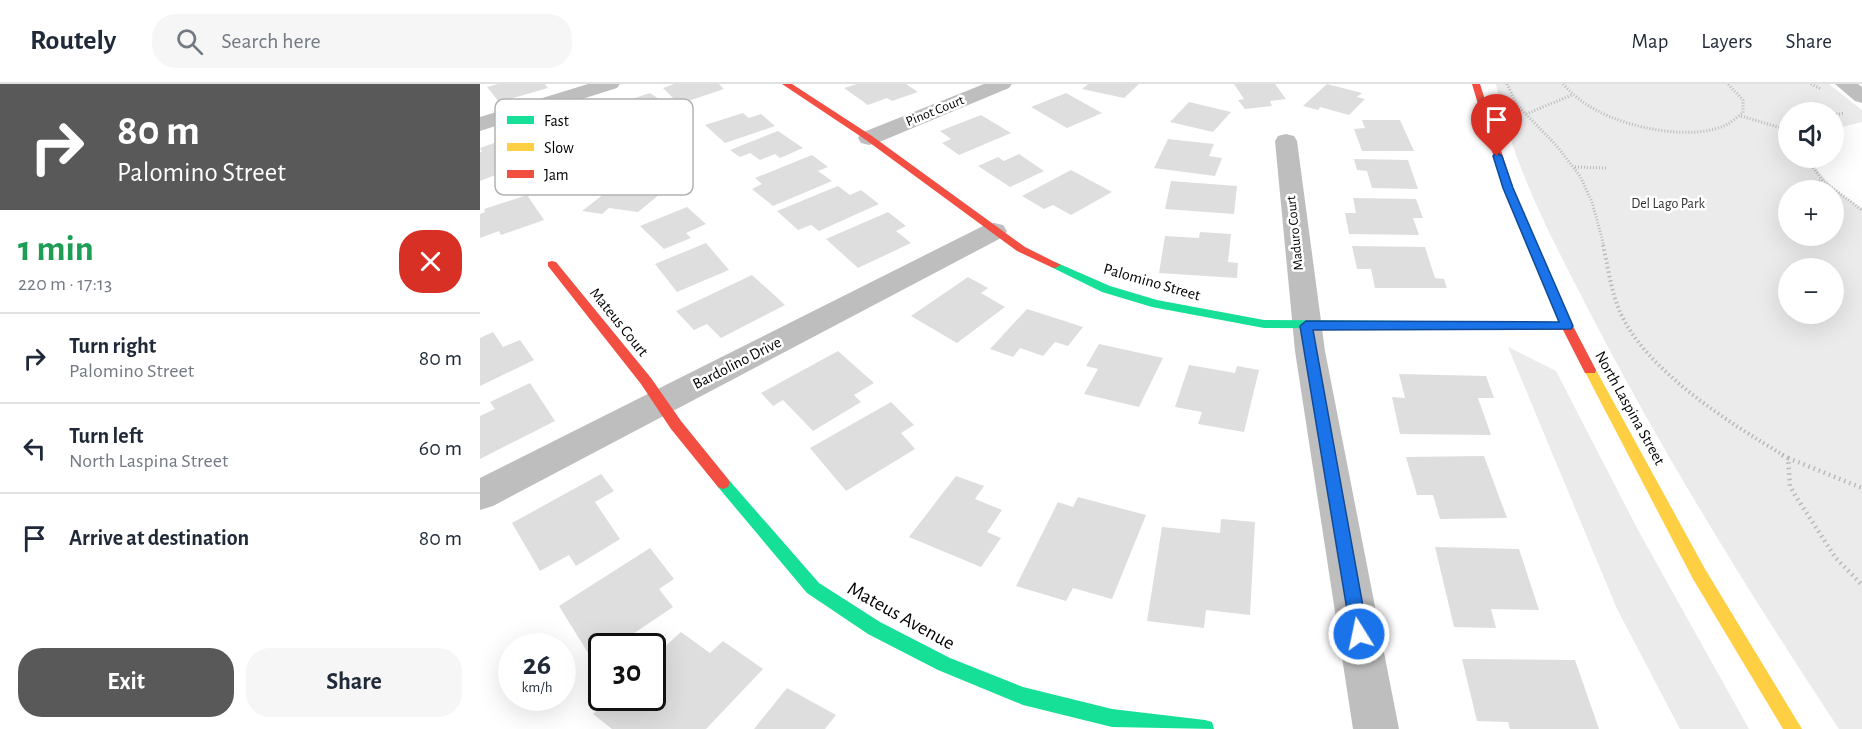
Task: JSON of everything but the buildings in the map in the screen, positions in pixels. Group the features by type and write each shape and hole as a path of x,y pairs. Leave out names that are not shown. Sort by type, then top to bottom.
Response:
{"street":[{"path":"561,99 610,84"},
{"name":"Palomino Street","path":"786,84 868,138 1021,249 1116,292 1209,316 1264,324 1566,326"},
{"name":"Pinot Court","path":"868,138 1002,84"},
{"name":"North Laspina Street","path":"1476,84 1508,188 1566,326 1699,573 1793,729"},
{"path":"1845,84 1862,97"},
{"path":"480,124 495,119"},
{"name":"Maduro Court","path":"1286,141 1306,326 1376,729"},
{"name":"Bardolino Drive","path":"480,495 994,231"},
{"name":"Mateus Court","path":"552,264 660,402"},
{"name":"Mateus Avenue","path":"660,402 754,521 813,588 874,628 944,664 1023,696 1112,718 1205,729"}],"path":[{"path":"1507,84 1514,102 1553,140 1586,187 1593,206 1618,306 1635,336 1673,379 1707,408 1788,458 1862,488"},
{"path":"1563,84 1572,95 1585,104 1617,120 1656,129 1689,132 1728,125 1741,116 1743,100 1728,84"},
{"path":"1526,114 1572,95"},
{"path":"1741,116 1778,128"},
{"path":"1574,167 1608,168"},
{"path":"1812,168 1821,180"},
{"path":"1844,197 1862,210"},
{"path":"1788,458 1790,486 1795,495 1835,557 1862,585"}],"green space":[{"name":"Del Lago Park","path":"1496,84 1829,84 1862,110 1862,122 1844,126 1844,102 1778,102 1778,168 1817,168 1826,180 1778,180 1778,246 1844,246 1844,196 1862,208 1862,729 1839,729 1740,575 1677,470 1574,282 1534,200 1512,143"},
{"path":"1508,347 1556,371 1638,530 1749,729 1680,729 1617,609"}],"traffic: fast":[{"path":"1055,265 1106,289 1156,304 1264,324 1416,325"},
{"path":"723,483 813,588 874,628 944,664 1023,696 1112,718 1205,729"}],"traffic: slow":[{"path":"1590,370 1699,574 1793,729"}],"traffic: jam":[{"path":"786,84 869,138 1021,249 1055,265"},
{"path":"1476,84 1508,188 1567,326 1590,370"},
{"path":"552,264 646,381 676,425 723,483"},
{"path":"1416,325 1567,326"}],"route":[{"path":"1359,634 1306,326 1566,326 1533,250 1497,156"}]}
